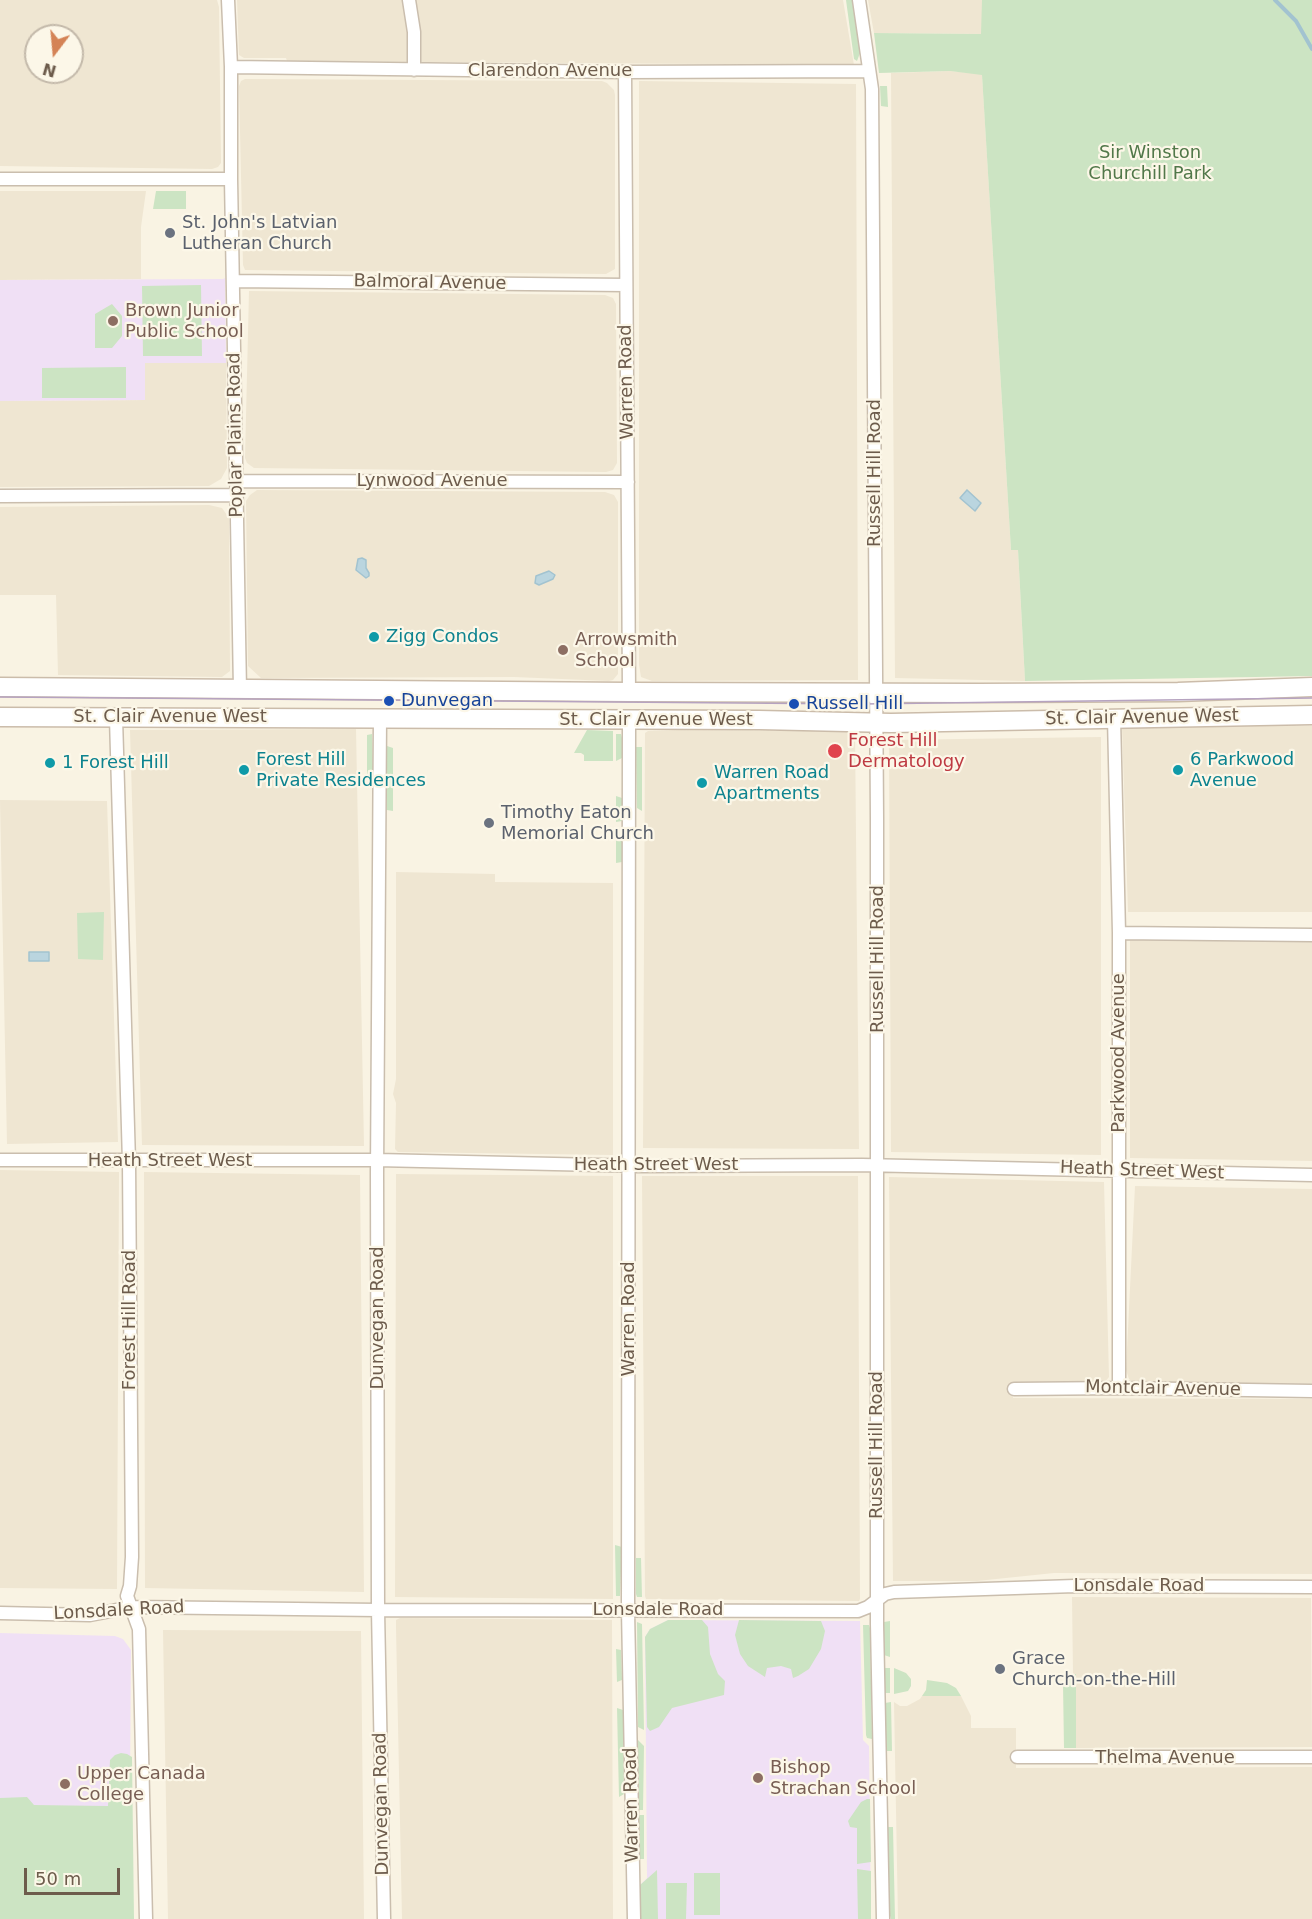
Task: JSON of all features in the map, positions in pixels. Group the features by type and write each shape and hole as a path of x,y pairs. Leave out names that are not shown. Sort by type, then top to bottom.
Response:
{"main road":[{"name":"St. Clair Avenue West","path":"0,687 629,692 1178,692 1312,687"},
{"path":"471,720 472,689"},
{"name":"St. Clair Avenue West","path":"0,717 877,723 1312,715"}],"street":[{"name":"Poplar Plains Road","path":"228,0 231,67 240,690"},
{"path":"409,0 414,32 414,70"},
{"name":"Russell Hill Road","path":"860,0 872,101 877,723 877,1600 883,1919"},
{"name":"Clarendon Avenue","path":"231,67 625,72 869,71"},
{"name":"Warren Road","path":"625,72 629,692"},
{"path":"0,179 231,179"},
{"name":"Balmoral Avenue","path":"234,281 626,285"},
{"name":"Lynwood Avenue","path":"236,481 628,482"},
{"path":"0,496 236,495"},
{"name":"Forest Hill Road","path":"116,717 129,1162 132,1557 127,1596 140,1629 146,1919"},
{"name":"Dunvegan Road","path":"380,718 377,1160 378,1610 384,1919"},
{"name":"Parkwood Avenue","path":"1114,718 1119,933 1119,1388"},
{"name":"Warren Road","path":"629,720 628,1610 634,1919"},
{"path":"1119,933 1312,935"},
{"name":"Heath Street West","path":"0,1160 129,1162 377,1160 628,1166 878,1166 1312,1175"},
{"name":"Montclair Avenue","path":"1014,1389 1312,1391"},
{"name":"Lonsdale Road","path":"0,1613 90,1615 132,1607 858,1611 868,1607 885,1594 894,1592 1076,1586 1312,1587"},
{"name":"Thelma Avenue","path":"1017,1757 1312,1757"}],"shaded area":[{"path":"0,0 217,0 219,7 221,163 212,169 0,166"},
{"path":"237,0 843,0 854,65 287,61 286,58 244,58 239,55"},
{"path":"868,0 982,0 982,34 874,33"},
{"path":"950,71 982,74 1011,550 1018,550 1025,681 895,678 891,73"},
{"path":"245,79 602,81 607,83 614,90 615,95 615,269 606,274 245,270 243,265 239,86"},
{"path":"639,81 856,84 858,680 652,681 641,677 639,665"},
{"path":"0,191 146,191 141,227 141,279 0,280"},
{"name":"Brown Junior Public School","path":"225,278 226,363 145,363 145,400 0,401 0,280"},
{"path":"249,291 605,295 613,298 616,304 617,463 613,470 606,472 254,468 247,463 245,458"},
{"path":"145,363 226,363 227,468 221,479 209,486 0,487 0,401 144,400"},
{"path":"257,490 605,492 614,495 618,502 618,674 609,681 514,677 261,678 248,666 246,501"},
{"path":"209,505 222,508 229,518 230,671 222,677 58,675 56,595 0,595 0,507"},
{"path":"1222,724 1312,726 1312,912 1128,912 1122,726"},
{"path":"356,729 364,1146 142,1145 130,730"},
{"path":"678,730 855,731 859,1149 643,1148 645,733"},
{"path":"1101,737 1101,1155 891,1152 889,740"},
{"path":"0,800 107,801 118,1142 7,1144"},
{"path":"396,872 495,874 495,882 613,883 613,1155 398,1152 395,1149 396,1103 393,1094 396,1079"},
{"path":"1130,938 1312,942 1312,1161 1130,1158"},
{"path":"0,1170 119,1172 117,1589 0,1588"},
{"path":"144,1172 360,1175 364,1592 145,1588"},
{"path":"396,1174 613,1176 613,1599 395,1597"},
{"path":"642,1176 858,1176 859,1601 646,1599"},
{"path":"889,1177 1104,1182 1109,1377 1104,1383 1013,1383 1013,1398 1312,1399 1312,1574 1054,1573 977,1581 893,1581"},
{"path":"1135,1186 1312,1189 1312,1384 1141,1383 1129,1379 1126,1370"},
{"path":"1072,1597 1311,1598 1312,1747 1076,1748 1076,1674 1073,1674"},
{"path":"400,1618 612,1620 613,1919 402,1919 396,1628 396,1620"},
{"name":"Bishop Strachan School","path":"668,1620 860,1621 863,1740 869,1746 871,1919 641,1919 640,1885 647,1878 645,1637 650,1629"},
{"path":"163,1630 361,1631 364,1919 168,1919"},
{"name":"Upper Canada College","path":"0,1633 115,1636 123,1639 131,1650 129,1919 0,1919"},
{"path":"922,1696 961,1696 971,1716 971,1728 1016,1728 1016,1768 1312,1767 1312,1919 898,1919 894,1702 900,1706 907,1706"}],"green space":[{"path":"846,0 852,0 860,53 857,61 854,59"},
{"name":"Sir Winston Churchill Park","path":"982,0 1312,0 1312,676 1025,681 1018,550 1011,550 982,75 950,71 879,73 874,33 981,34"},
{"path":"880,86 887,86 888,107 881,106"},
{"path":"156,191 186,191 186,209 153,209"},
{"path":"201,285 202,356 143,356 142,286"},
{"path":"112,304 122,316 122,336 112,348 95,348 95,314"},
{"path":"126,367 126,398 42,398 42,368"},
{"path":"587,730 613,731 613,761 584,761 584,755 574,753"},
{"path":"372,734 373,775 367,775 367,735"},
{"path":"616,734 621,734 622,738 622,758 616,761"},
{"path":"387,746 393,748 393,811 387,810"},
{"path":"636,747 642,747 642,811 637,808"},
{"path":"616,796 622,798 622,821 616,822"},
{"path":"616,834 622,836 622,862 616,863"},
{"path":"104,912 103,960 78,959 77,913"},
{"path":"615,1545 622,1547 620,1596 616,1596"},
{"path":"636,1558 641,1558 642,1597 637,1597 636,1594"},
{"path":"668,1620 702,1620 708,1627 710,1654 718,1674 725,1681 724,1695 672,1708 659,1727 650,1731 647,1727 645,1637 650,1629"},
{"path":"739,1620 821,1621 825,1631 821,1649 809,1669 798,1676 793,1678 791,1669 781,1666 767,1668 765,1677 748,1666 740,1654 735,1635"},
{"path":"890,1621 890,1657 884,1655 884,1622"},
{"path":"637,1622 642,1624 644,1730 638,1727"},
{"path":"863,1625 869,1625 870,1628 872,1739 867,1738 866,1735"},
{"path":"616,1649 621,1650 622,1680 617,1682"},
{"path":"885,1668 890,1668 890,1693 885,1693"},
{"path":"894,1668 906,1673 911,1679 908,1691 894,1694"},
{"path":"1068,1674 1076,1674 1076,1748 1064,1748 1063,1684 1067,1684"},
{"path":"927,1680 947,1683 956,1688 961,1696 922,1696 926,1690"},
{"path":"891,1702 892,1751 886,1751 885,1703"},
{"path":"617,1708 623,1710 624,1794 619,1797"},
{"path":"638,1740 644,1746 643,1810 639,1810"},
{"path":"121,1753 132,1757 134,1919 0,1919 0,1798 27,1797 34,1805 108,1806 110,1760"},
{"path":"870,1799 871,1862 857,1864 857,1828 850,1827 848,1821 861,1802"},
{"path":"639,1815 644,1815 644,1859 640,1859"},
{"path":"888,1827 893,1827 895,1919 891,1919 889,1912"},
{"path":"857,1869 871,1871 871,1919 858,1919"},
{"path":"657,1870 658,1919 641,1919 640,1885"},
{"path":"694,1873 720,1873 720,1915 694,1915"},
{"path":"666,1883 687,1883 686,1919 666,1919"}],"water":[{"path":"967,490 981,503 975,511 960,498"},
{"path":"358,559 366,560 369,573 366,578 356,570"},
{"path":"549,571 555,575 553,579 539,585 535,583 536,576"},
{"path":"29,952 49,952 49,961 29,961"}],"waterway":[{"path":"1275,0 1296,21 1312,49"}],"tram line":[{"path":"0,697 862,704 1312,698"}],"place":[{"name":"St. John's Latvian Lutheran Church","path":"170,233"},
{"name":"Brown Junior Public School","path":"113,321"},
{"name":"Zigg Condos","path":"374,637"},
{"name":"Arrowsmith School","path":"563,650"},
{"name":"Dunvegan","path":"389,701"},
{"name":"Russell Hill","path":"794,704"},
{"name":"Forest Hill Dermatology","path":"835,751"},
{"name":"1 Forest Hill","path":"50,763"},
{"name":"Forest Hill Private Residences","path":"244,770"},
{"name":"6 Parkwood Avenue","path":"1178,770"},
{"name":"Warren Road Apartments","path":"702,783"},
{"name":"Timothy Eaton Memorial Church","path":"489,823"},
{"name":"Grace Church-on-the-Hill","path":"1000,1669"},
{"name":"Bishop Strachan School","path":"758,1778"},
{"name":"Upper Canada College","path":"65,1784"}]}
